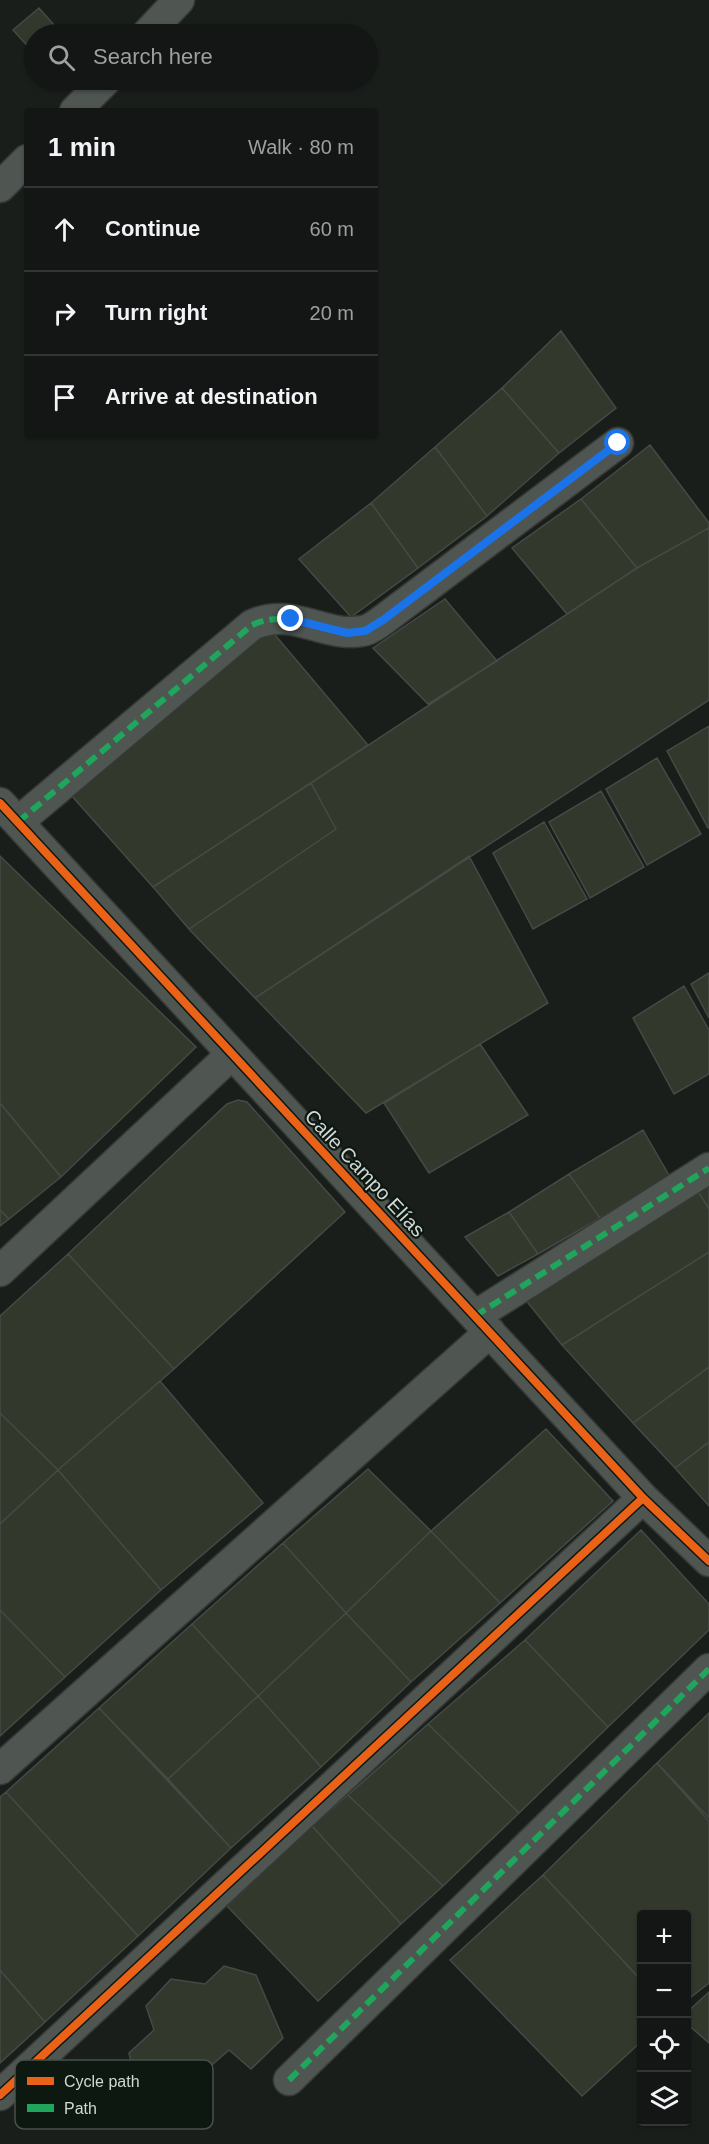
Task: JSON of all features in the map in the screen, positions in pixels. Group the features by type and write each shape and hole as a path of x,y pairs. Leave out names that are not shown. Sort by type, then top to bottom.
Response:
{"street":[{"path":"156,24 179,0"},
{"path":"78,108 96,90"},
{"path":"0,187 24,163"},
{"path":"9,813 252,625 266,619 291,619 347,633 365,631 383,620 618,443"},
{"name":"Calle Campo Elías","path":"9,813 643,1498 709,1561"},
{"path":"0,1271 232,1054"},
{"path":"0,1769 483,1324 709,1168"},
{"path":"39,2060 643,1498"},
{"path":"289,2080 709,1669"},
{"path":"0,2096 15,2082"}],"building":[{"path":"39,8 53,24 24,24 24,42 13,30"},
{"path":"561,331 616,408 559,453 502,388"},
{"path":"502,388 559,453 487,516 435,447"},
{"path":"650,445 709,523 709,528 637,568 581,499"},
{"path":"435,447 487,516 418,568 371,503"},
{"path":"581,499 637,568 567,614 512,548"},
{"path":"371,503 418,568 351,617 299,559"},
{"path":"709,528 709,700 255,998 189,929 336,829 311,783 637,568"},
{"path":"445,599 497,661 428,704 373,648"},
{"path":"270,629 368,745 153,887 71,795"},
{"path":"709,726 709,827 708,828 667,751"},
{"path":"657,758 701,834 647,865 606,789"},
{"path":"311,783 336,829 189,929 153,887"},
{"path":"601,791 644,867 590,898 549,822"},
{"path":"544,822 587,899 533,929 493,853"},
{"path":"0,856 196,1047 61,1177 0,1103"},
{"path":"469,856 548,1003 366,1113 255,998"},
{"path":"709,973 709,1018 691,984"},
{"path":"684,986 709,1030 709,1074 674,1094 633,1018"},
{"path":"480,1044 528,1115 429,1173 384,1103"},
{"path":"238,1100 247,1102 345,1212 174,1369 68,1254 227,1104"},
{"path":"0,1103 61,1177 9,1219 0,1210"},
{"path":"643,1130 670,1177 600,1218 569,1174"},
{"path":"569,1174 600,1218 538,1254 509,1212"},
{"path":"709,1180 709,1209 696,1188"},
{"path":"696,1188 709,1209 709,1252 562,1345 524,1298"},
{"path":"0,1210 9,1219 0,1226"},
{"path":"509,1212 538,1254 498,1276 465,1237"},
{"path":"709,1252 709,1367 633,1423 562,1345"},
{"path":"68,1254 174,1369 58,1470 0,1413 0,1316"},
{"path":"709,1367 709,1442 675,1468 633,1423"},
{"path":"160,1381 263,1503 161,1590 58,1470"},
{"path":"0,1413 58,1470 0,1524"},
{"path":"546,1429 613,1501 500,1603 431,1531"},
{"path":"709,1442 709,1506 675,1468"},
{"path":"368,1469 431,1531 346,1613 283,1543"},
{"path":"58,1470 161,1590 65,1677 0,1610 0,1524"},
{"path":"641,1530 709,1604 709,1630 608,1727 525,1640"},
{"path":"431,1531 500,1603 411,1682 346,1613"},
{"path":"283,1543 346,1613 258,1696 192,1624"},
{"path":"0,1610 65,1677 0,1736"},
{"path":"346,1613 411,1682 321,1767 258,1696"},
{"path":"192,1624 258,1696 168,1779 99,1708"},
{"path":"525,1640 608,1727 519,1813 428,1724"},
{"path":"258,1696 321,1767 231,1848 168,1779"},
{"path":"99,1708 231,1848 138,1936 6,1792"},
{"path":"709,1713 709,1818 657,1763"},
{"path":"428,1724 519,1813 443,1886 348,1795"},
{"path":"657,1763 709,1821 709,1983 691,1997 691,1910 637,1910 637,1976 543,1875"},
{"path":"6,1792 138,1936 45,2022 0,1970 0,1797"},
{"path":"348,1795 443,1886 401,1924 312,1826"},
{"path":"312,1826 401,1924 318,2001 227,1906"},
{"path":"543,1875 637,1976 637,2046 582,2096 450,1960"},
{"path":"224,1966 256,1975 283,2038 251,2069 229,2050 213,2064 213,2060 131,2060 129,2053 154,2030 146,2006 171,1979 205,1984"},
{"path":"0,1970 45,2022 0,2063"},
{"path":"709,1992 709,2043 691,2027 691,2008"}],"marked path":[{"path":"18,822 252,625 267,620 281,619 348,632 371,628 618,443"},
{"path":"475,1316 709,1168"},
{"path":"289,2080 709,1669"}],"cycle path":[{"path":"0,803 643,1498 709,1561"},
{"path":"38,2060 643,1498"},
{"path":"0,2095 15,2081"}],"route":[{"path":"291,619 347,633 365,631 383,620 618,443"}]}
